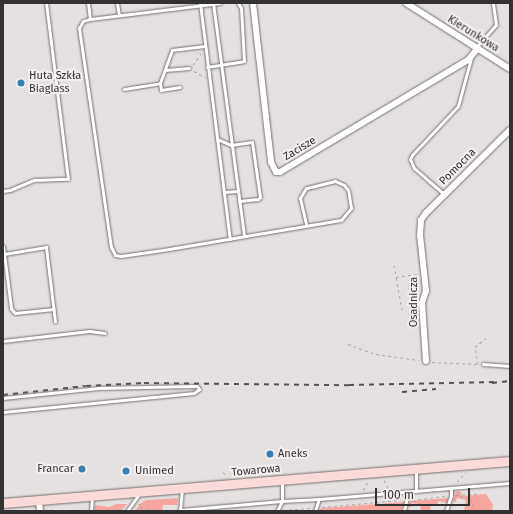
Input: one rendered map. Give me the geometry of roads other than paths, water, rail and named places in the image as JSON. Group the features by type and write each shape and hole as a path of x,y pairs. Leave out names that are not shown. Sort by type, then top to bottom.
{"main road":[{"name":"Towarowa","path":"3,503 92,497 139,498 182,490 510,461"}],"street":[{"name":"Zacisze","path":"253,3 271,162 276,172 280,172 471,57 477,48"},
{"name":"Kierunkowa","path":"406,3 510,69"},
{"name":"Pomocna","path":"421,220 444,195 510,130"},
{"name":"Osadnicza","path":"421,220 420,235 426,291 422,307 426,361"},
{"path":"39,501 40,511"}],"lane":[{"path":"3,191 10,190 34,180 68,179 46,3"},
{"path":"88,3 90,19"},
{"path":"117,3 119,15"},
{"path":"213,3 244,236"},
{"path":"220,3 200,4 90,19 83,22 79,28 112,252 115,255 121,256 230,239 244,236 306,226 341,220 351,208 348,190 344,185 335,181 309,186 306,188 300,198 306,226"},
{"path":"207,67 244,61 240,8 238,3"},
{"path":"477,48 496,25 493,3"},
{"path":"200,4 230,239"},
{"path":"180,87 161,90 160,83 172,50 205,47"},
{"path":"444,195 414,168 410,159 412,155 458,106 471,57"},
{"path":"165,70 188,68"},
{"path":"124,89 160,83"},
{"path":"217,139 231,144 252,142 260,197 258,199 239,202"},
{"path":"224,192 238,191"},
{"path":"3,246 11,308 13,311 54,309"},
{"path":"4,254 46,247 55,321"},
{"path":"3,341 89,331 105,332"},
{"path":"483,364 510,366"},
{"path":"3,398 98,388 197,386 199,389 194,393 3,412"},
{"path":"416,470 416,491"},
{"path":"277,511 282,500 282,481"},
{"path":"182,490 180,511 282,500 318,499 510,484"},
{"path":"446,511 451,496 451,488"},
{"path":"404,511 408,492"},
{"path":"91,511 92,497"},
{"path":"127,511 139,498"},
{"path":"316,509 318,499"}],"railway":[{"path":"492,383 510,381"},
{"path":"3,395 86,386 144,383 349,385 497,382"},
{"path":"402,392 436,389"}],"place":[{"name":"Huta Szkła Biaglass","path":"21,83"},
{"name":"Aneks","path":"270,454"},
{"name":"Francar","path":"82,469"},
{"name":"Unimed","path":"126,471"}]}
